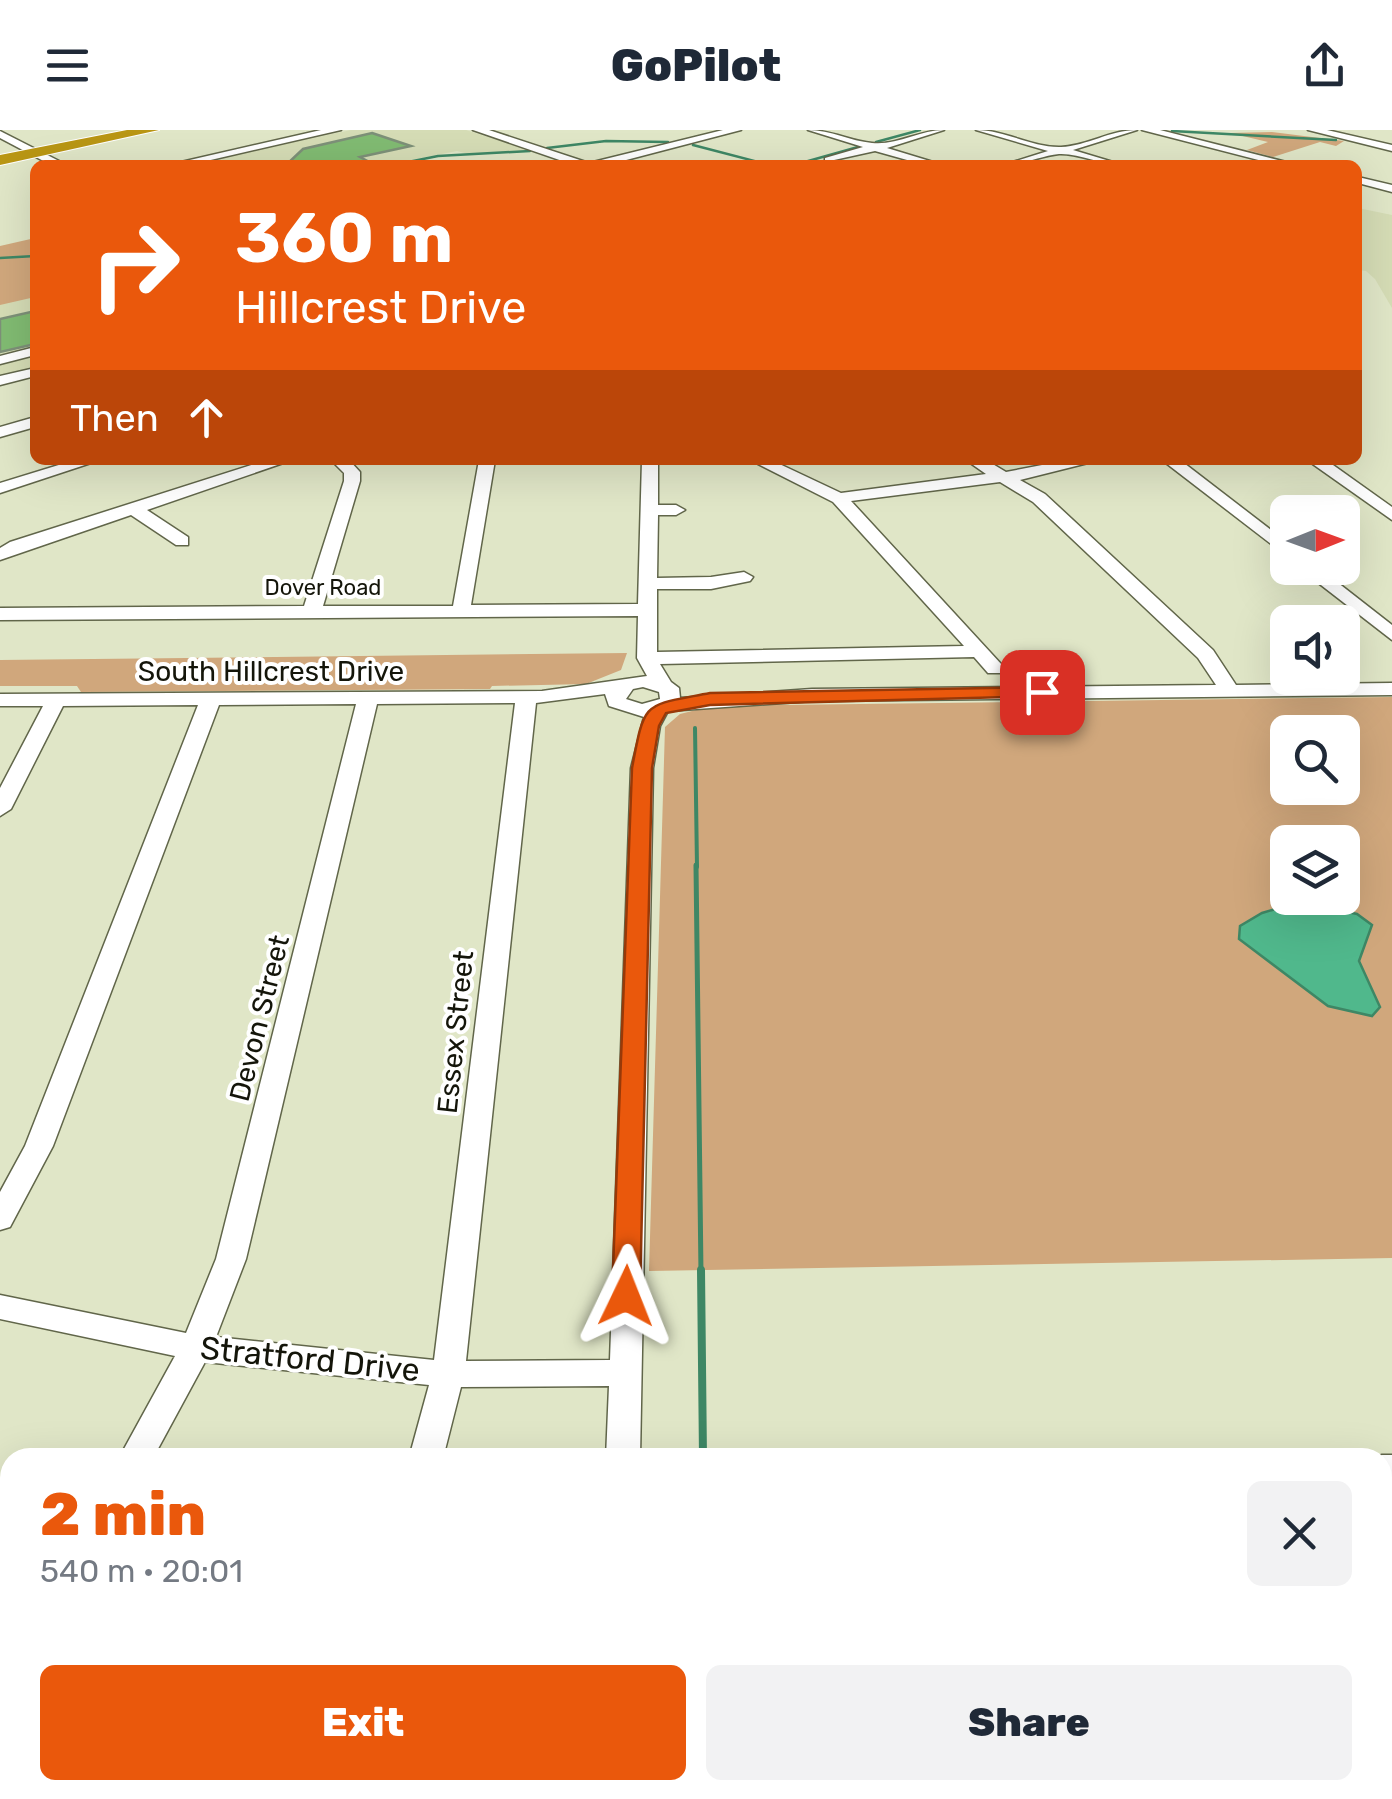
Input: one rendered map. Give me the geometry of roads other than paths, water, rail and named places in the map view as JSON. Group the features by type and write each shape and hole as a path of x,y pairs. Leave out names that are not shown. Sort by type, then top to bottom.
{"highway":[{"path":"34,152 134,130"},
{"path":"0,158 151,130"}],"street":[{"path":"196,160 336,130"},
{"path":"478,130 570,160"},
{"path":"613,160 736,130"},
{"path":"812,130 919,160"},
{"path":"830,160 939,130"},
{"path":"981,130 1098,160"},
{"path":"1026,160 1132,130"},
{"path":"1147,130 1272,160"},
{"path":"1314,130 1392,148"},
{"path":"502,138 526,132"},
{"path":"664,134 690,141"},
{"path":"1,135 49,160"},
{"path":"637,154 658,160"},
{"path":"1236,160 1251,155"},
{"path":"1362,180 1378,174"},
{"path":"1362,182 1392,189"},
{"path":"0,360 30,352"},
{"path":"0,370 30,362"},
{"path":"0,381 30,373"},
{"path":"0,432 30,423"},
{"path":"0,488 76,465"},
{"path":"0,555 268,465"},
{"path":"312,612 352,481 352,472 344,465"},
{"path":"462,612 486,465"},
{"path":"623,1448 642,768 650,726 664,696 647,658 650,465"},
{"path":"769,465 839,498 994,668"},
{"path":"984,465 1007,476 1050,508 1206,654 1229,690"},
{"path":"839,498 1065,465"},
{"path":"1176,465 1270,538"},
{"path":"1322,465 1392,514"},
{"path":"133,508 182,541"},
{"path":"649,510 676,510"},
{"path":"648,584 711,584 744,577"},
{"path":"1330,585 1392,634"},
{"name":"Dover Road","path":"0,614 647,610"},
{"path":"647,658 935,655 979,651"},
{"path":"622,695 647,658"},
{"path":"622,695 644,681 664,696"},
{"path":"622,695 640,711 664,696 1392,688"},
{"path":"622,695 635,726 642,768"},
{"name":"South Hillcrest Drive","path":"0,700 622,695"},
{"name":"Devon Street","path":"141,1448 196,1348 231,1259 368,697"},
{"name":"Essex Street","path":"429,1448 448,1374 534,697"},
{"path":"0,1219 39,1146 211,698"},
{"path":"0,809 56,700"},
{"name":"Stratford Drive","path":"0,1307 196,1348 448,1374 585,1376 623,1372"}],"waterway":[{"path":"876,142 920,130"},
{"path":"1172,131 1336,140"},
{"path":"547,148 606,141 668,142"},
{"path":"693,145 751,160"},
{"path":"812,160 858,147"},
{"path":"418,160 530,151"},
{"path":"0,258 30,256"},
{"path":"695,728 697,867"},
{"path":"696,865 701,1273"},
{"path":"701,1270 703,1448"}]}
